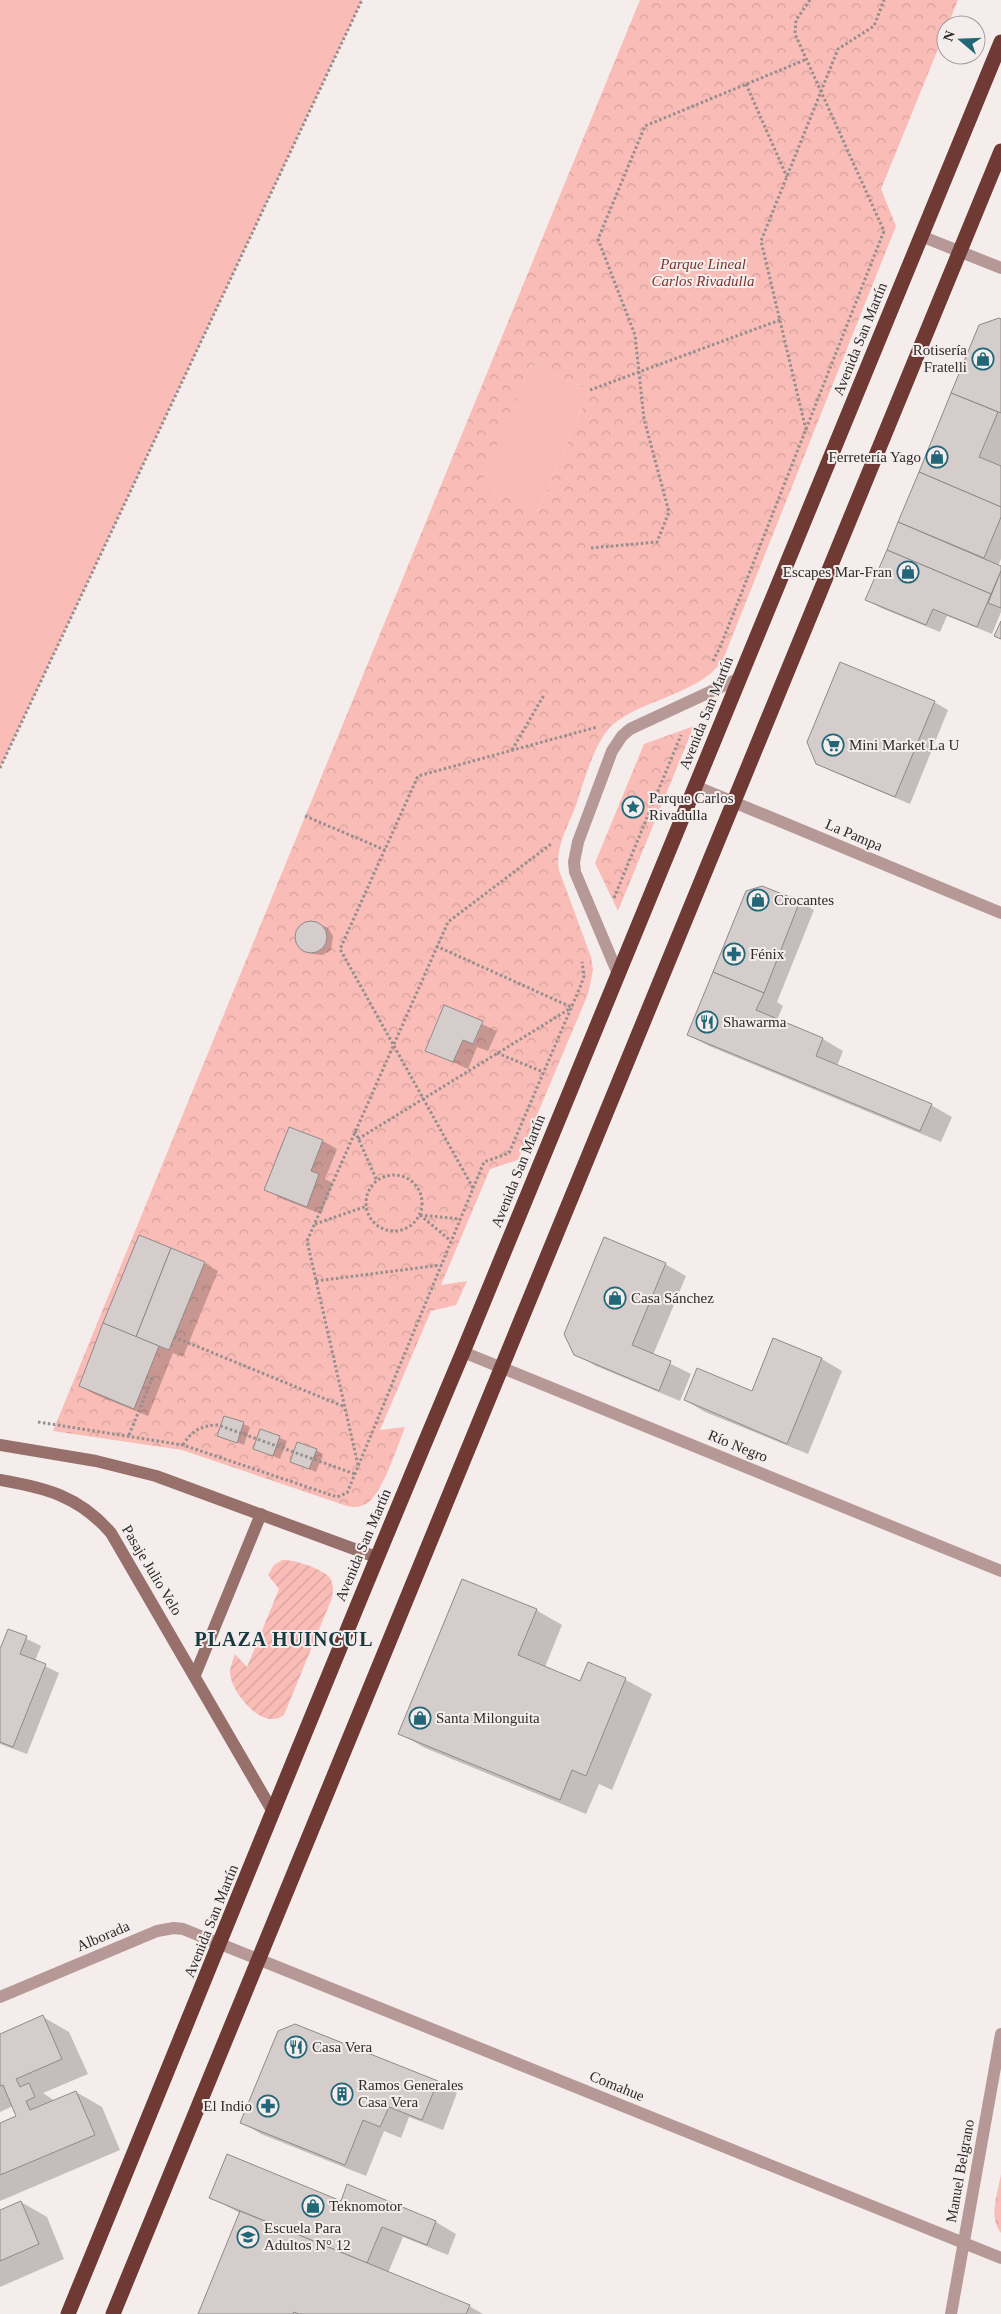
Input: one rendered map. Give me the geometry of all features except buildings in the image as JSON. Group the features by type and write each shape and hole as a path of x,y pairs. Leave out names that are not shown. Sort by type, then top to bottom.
{"highway":[{"name":"Avenida San Martín","path":"68,2314 221,1944 376,1558 463,1352 1001,42"},
{"path":"113,2314 1001,151"}],"main road":[{"path":"0,1445 96,1461 188,1486 376,1558"},
{"name":"Pasaje Julio Velo","path":"0,1480 59,1494 88,1509 100,1520 120,1546 273,1812"},
{"path":"195,1675 261,1514"}],"street":[{"path":"921,236 1001,268"},
{"path":"618,974 576,872 574,862 578,842 612,751 622,736 630,729 740,678"},
{"name":"La Pampa","path":"695,786 1001,913"},
{"name":"Río Negro","path":"463,1352 1001,1571"},
{"name":"Alborada","path":"0,1997 157,1931 174,1928 221,1944"},
{"name":"Comahue","path":"221,1944 1001,2258"},
{"name":"Manuel Belgrano","path":"951,2314 1001,2034"}],"path":[{"path":"0,768 362,0"},
{"path":"806,431 761,241 838,49 874,26 884,0"},
{"path":"591,548 657,542 669,512 644,419 635,334 598,239 645,126 807,59"},
{"path":"746,84 787,177"},
{"path":"590,390 780,320"},
{"path":"512,750 544,695"},
{"path":"474,1188 340,949 418,776 602,725"},
{"path":"613,901 683,730"},
{"path":"305,816 385,850"},
{"path":"358,1466 307,1241 448,922 553,842"},
{"path":"358,1139 571,1007 436,946"},
{"path":"497,1053 543,1072"},
{"path":"355,1131 377,1181"},
{"path":"392,1175 408,1179 419,1191 422,1198 420,1215 408,1228 390,1231 374,1223 366,1206 371,1188 377,1181 392,1175"},
{"path":"315,1224 366,1206"},
{"path":"420,1215 460,1219"},
{"path":"420,1215 452,1241"},
{"path":"316,1280 441,1265"},
{"path":"174,1337 345,1406"},
{"path":"129,1435 152,1380 146,1377"},
{"path":"183,1445 196,1430 206,1426 218,1425 355,1474"}],"green space":[{"path":"0,0 362,0 0,768"},
{"name":"Parque Lineal Carlos Rivadulla","path":"640,0 958,0 952,15 936,15 936,54 881,189 896,226 724,657 714,670 701,681 633,711 619,720 607,731 592,758 575,808 562,838 558,862 559,870 591,957 593,970 588,994 518,1160 490,1169 441,1285 467,1281 456,1305 431,1311 380,1430 405,1427 380,1488 366,1504 350,1507 182,1450 53,1431","holes":["531,364 590,390 538,511 480,486","444,1005 483,1022 474,1044 463,1040 453,1062 425,1050","289,1127 323,1140 311,1171 319,1174 307,1207","139,1235 205,1262 169,1350 159,1346 134,1408 79,1386"]},
{"path":"531,364 590,390 538,511 479,487"},
{"path":"694,726 618,911 595,863 644,744"},
{"path":"282,1560 300,1563 322,1571 330,1578 333,1593 284,1715 276,1719 258,1714 242,1699 232,1681 230,1671 235,1654 247,1667 279,1589 268,1575 274,1565"},
{"path":"1001,2174 1001,2233 997,2226 994,2212"}],"place":[{"name":"Rotisería Fratelli","path":"983,359"},
{"name":"Ferretería Yago","path":"937,457"},
{"name":"Escapes Mar-Fran","path":"908,572"},
{"name":"Mini Market La U","path":"833,745"},
{"name":"Parque Carlos Rivadulla","path":"633,807"},
{"name":"Crocantes","path":"758,900"},
{"name":"Fénix","path":"734,954"},
{"name":"Shawarma","path":"707,1022"},
{"name":"Casa Sánchez","path":"615,1298"},
{"name":"Santa Milonguita","path":"420,1718"},
{"name":"Casa Vera","path":"296,2047"},
{"name":"Ramos Generales Casa Vera","path":"342,2094"},
{"name":"El Indio","path":"268,2106"},
{"name":"Teknomotor","path":"313,2206"},
{"name":"Escuela Para Adultos N° 12","path":"248,2237"}],"district":[{"name":"PLAZA HUINCUL","path":"284,1639"}]}
